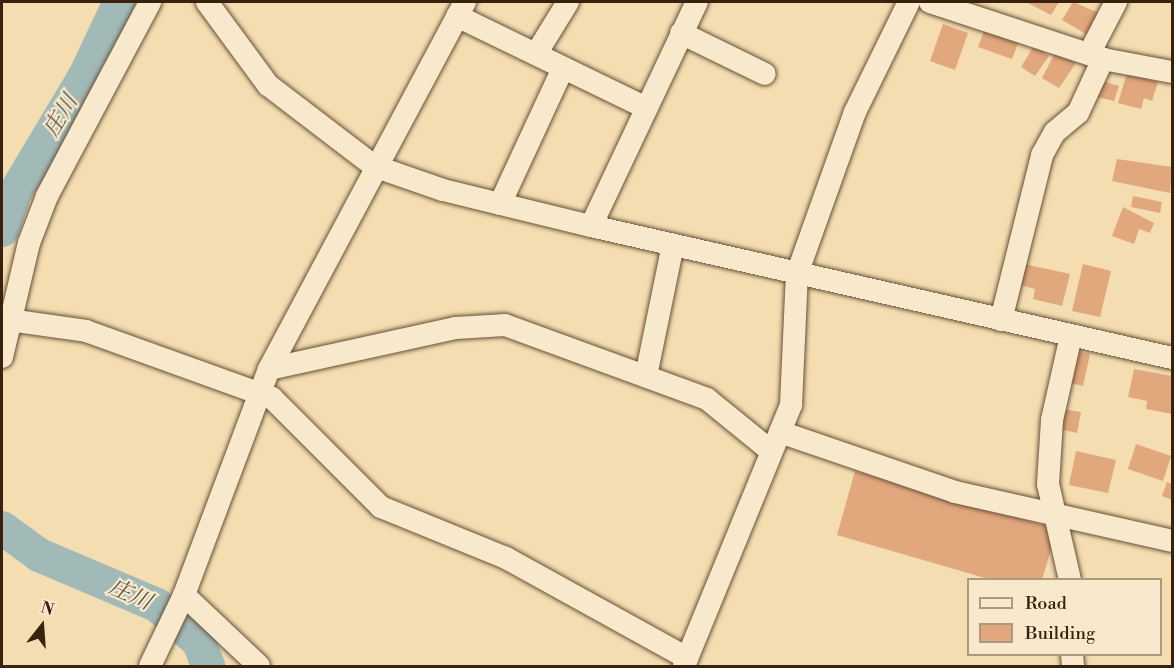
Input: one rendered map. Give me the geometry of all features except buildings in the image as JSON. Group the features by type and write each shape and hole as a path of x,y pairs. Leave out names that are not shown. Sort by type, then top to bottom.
{"street":[{"path":"2,357 5,319 47,196 150,2"},
{"path":"207,2 268,85 374,166 500,204 591,226 1173,358"},
{"path":"536,54 568,2"},
{"path":"591,226 644,107 697,2"},
{"path":"5,319 86,331 258,392 287,409 381,507 506,558 686,662 776,441 794,386 797,274 855,112 909,2"},
{"path":"930,2 1096,56 1173,72"},
{"path":"1001,320 1042,155 1055,132 1078,113 1116,2"},
{"path":"150,666 184,595 268,369 374,166 461,9 536,54 644,107"},
{"path":"681,33 765,74"},
{"path":"500,204 563,68"},
{"path":"646,376 673,245"},
{"path":"268,369 490,324 543,337 717,405 776,441 888,474 1173,541"},
{"path":"1070,578 1048,484 1049,448 1071,336"},
{"path":"184,595 259,666"}],"waterway":[{"name":"庄川","path":"2,230 15,193 85,76 120,2"},
{"name":"庄川","path":"2,528 39,555 157,605 199,642 208,666"}]}
